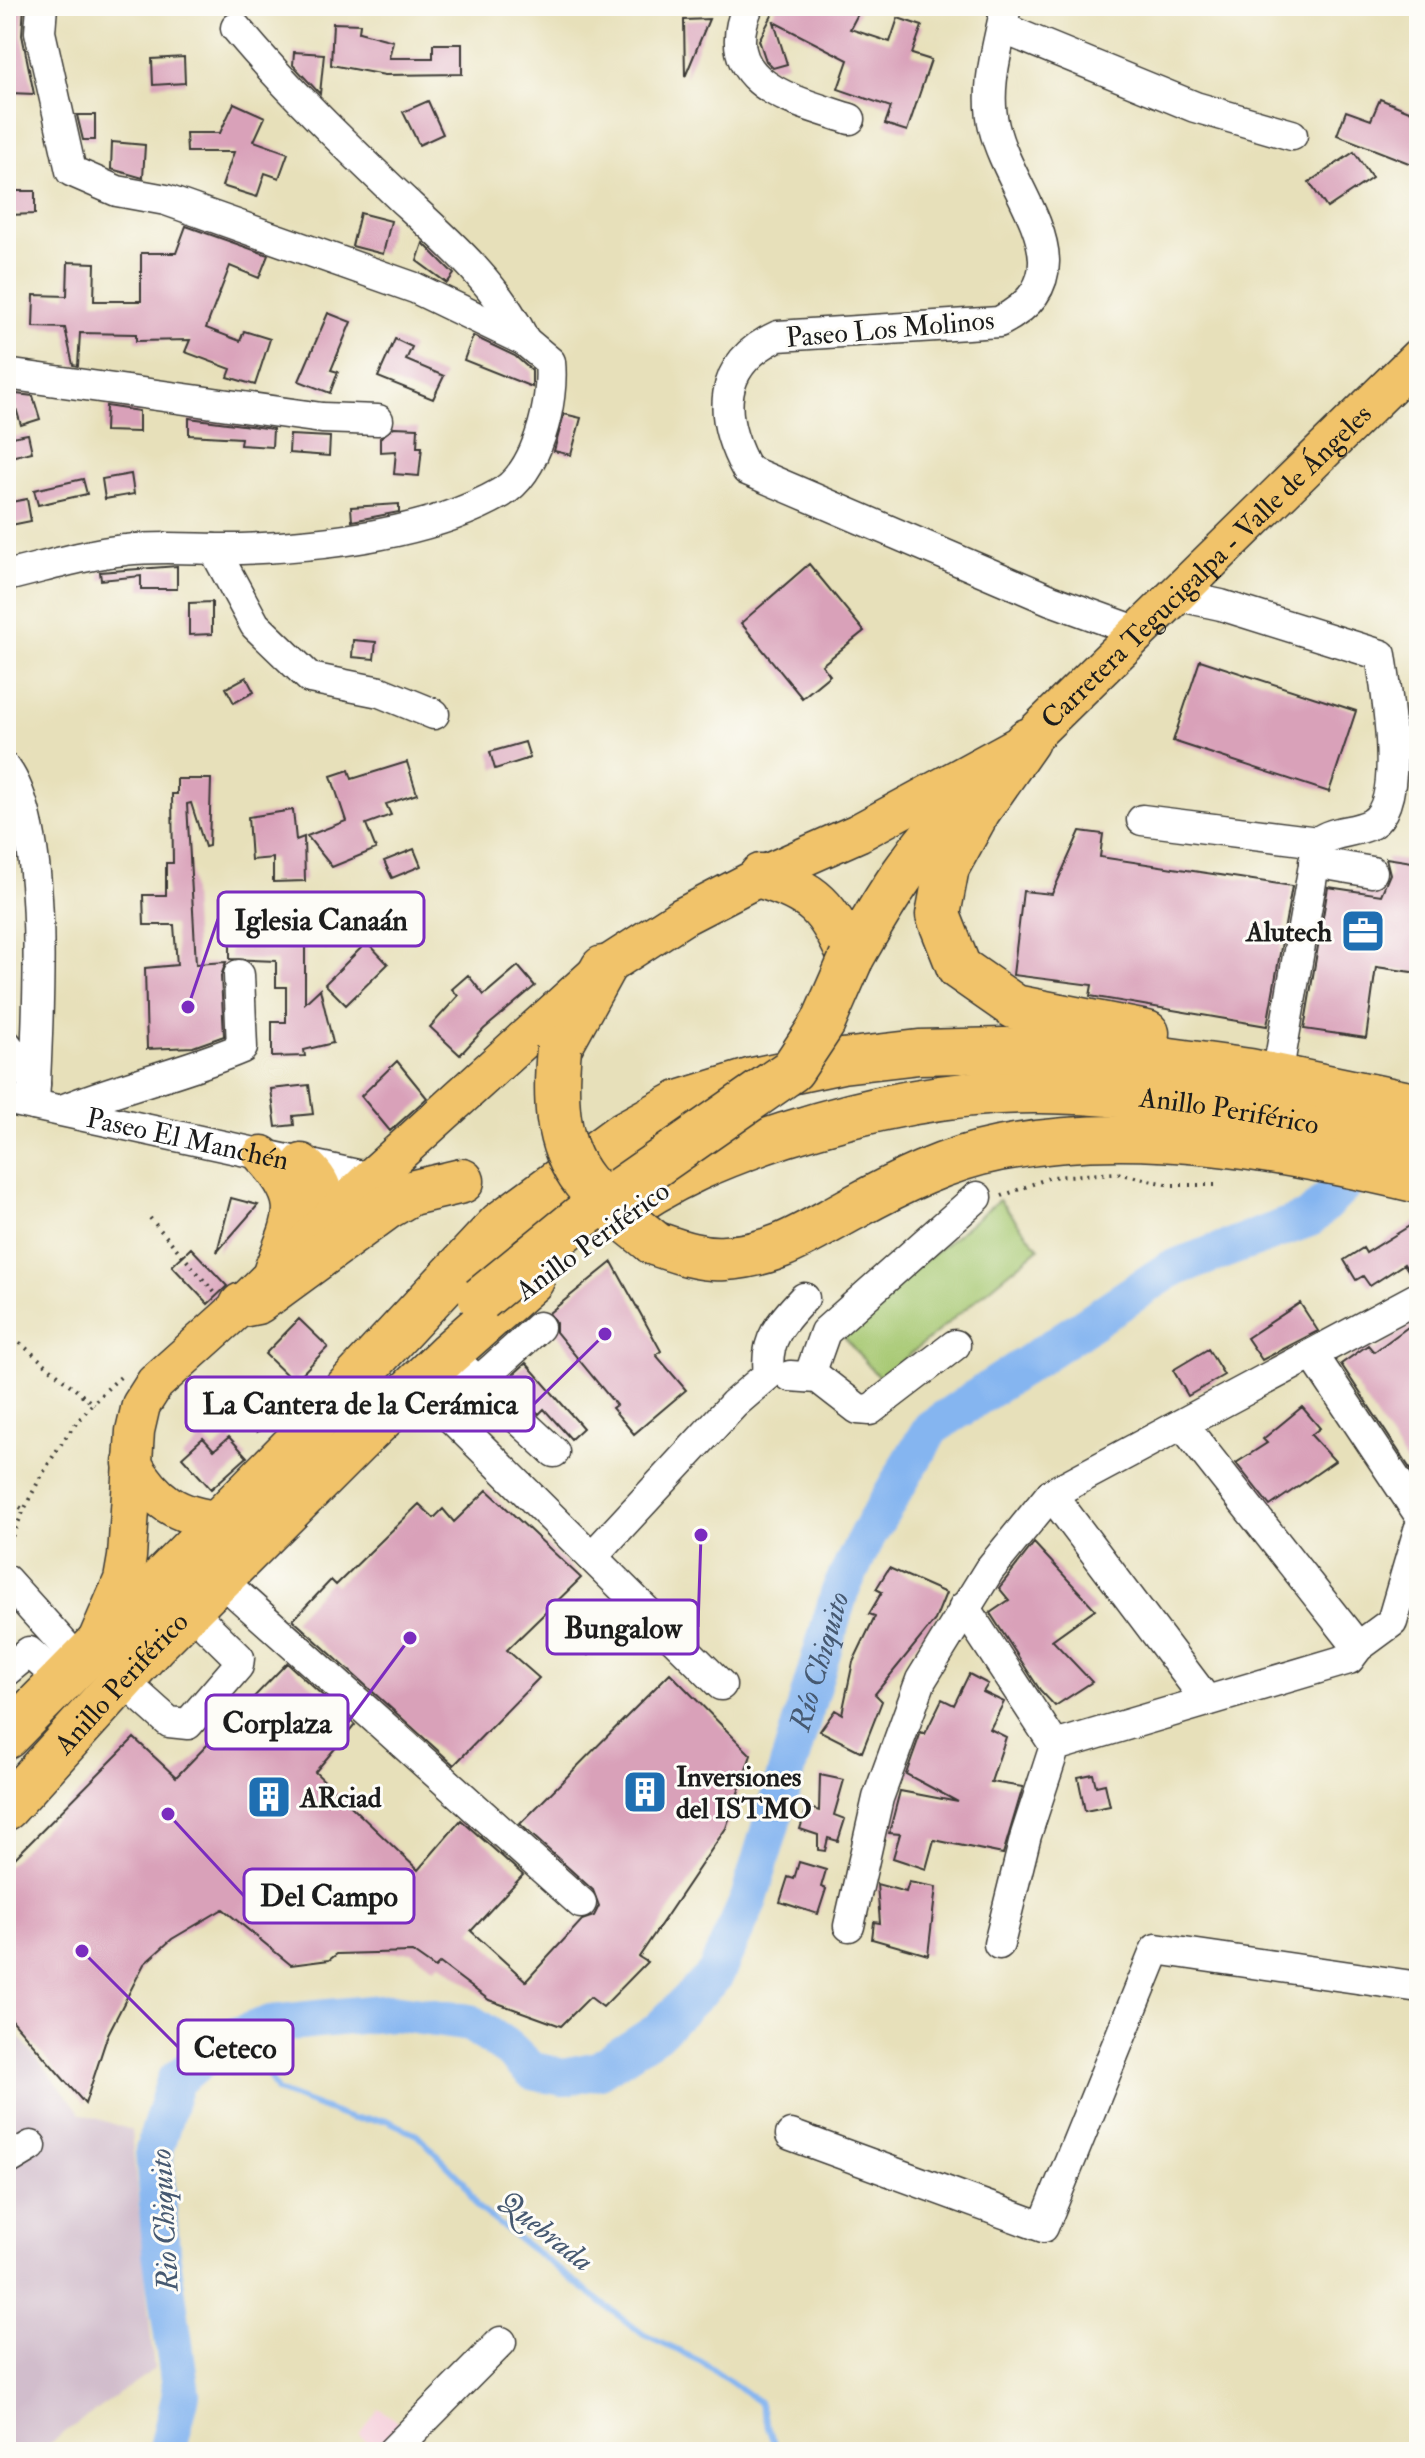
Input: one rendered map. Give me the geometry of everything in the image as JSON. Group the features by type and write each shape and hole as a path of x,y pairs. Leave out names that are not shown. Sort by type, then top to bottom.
{"highway":[{"path":"357,1442 405,1379 481,1299 590,1210 792,1070 823,1023 851,959 886,896 937,827 1027,741"},
{"path":"1027,741 978,811 947,867 938,915 959,968 1015,1007 1196,1043 1264,1074"},
{"path":"761,876 799,888 823,908 851,959"},
{"path":"603,968 559,1048 555,1095 562,1137 583,1180 654,1243 691,1255 722,1259 763,1253 809,1236 850,1209 918,1174 994,1150 1046,1140 1324,1142 1419,1181"},
{"name":"Anillo Periférico","path":"12,1718 78,1662 220,1520 500,1224 621,1135 679,1103 767,1076 842,1061 919,1052 1119,1053 1264,1074 1419,1106"},
{"name":"Anillo Periférico","path":"6,1808 122,1680 417,1384 465,1374 524,1287 646,1196 714,1158 821,1123 938,1098 1038,1091 1118,1094 1324,1142 1419,1145"},
{"path":"243,1294 257,1302 387,1207 411,1193 480,1184 371,1178"}],"main road":[{"name":"Carretera Tegucigalpa - Valle de Ángeles","path":"78,1662 114,1605 127,1557 132,1463 141,1405 155,1383 243,1294 321,1229 371,1178 603,968 670,924 761,876 858,833 1027,741 1419,357"},
{"path":"243,1294 290,1227 293,1207 284,1179 262,1155"},
{"path":"302,1163 320,1178 325,1202 321,1229"},
{"path":"132,1463 152,1493 164,1504 193,1517 220,1520"}],"street":[{"path":"6,576 125,549 214,549 353,539 455,512 503,492 528,463 546,419 553,389 550,362 525,341 415,288 166,200 117,191 71,171 40,32 42,6"},
{"path":"748,6 743,17 741,50 750,72 770,92 850,119"},
{"path":"1004,17 1195,107 1292,135"},
{"name":"Paseo Los Molinos","path":"1004,17 990,86 993,125 1004,161 1038,225 1047,260 1038,288 1020,311 999,322 778,336 758,345 742,361 730,389 725,417 732,442 747,470 1051,600 1139,632"},
{"path":"236,28 279,80 458,248 510,310 525,341"},
{"path":"6,374 322,418 378,420"},
{"path":"214,549 255,625 310,678 380,692 434,714"},
{"path":"1175,595 1221,605 1381,655 1394,745 1387,798 1381,815 1370,825 1327,835 1316,852 1264,1074"},
{"path":"6,769 16,783 35,882 34,1100"},
{"path":"1142,820 1316,852 1372,872"},
{"path":"34,1100 120,1087 189,1070 242,1048 239,975"},
{"path":"6,1044 34,1100"},
{"name":"Paseo El Manchén","path":"34,1100 371,1178"},
{"path":"809,1377 825,1332 977,1197"},
{"path":"849,1926 878,1798 921,1680 964,1607 1051,1494 1419,1297"},
{"path":"769,1374 766,1357 772,1338 779,1324 804,1298"},
{"path":"539,1327 465,1374 554,1452"},
{"path":"592,1557 734,1404 769,1374 818,1378 858,1409 870,1410 955,1345"},
{"path":"1313,1355 1419,1514"},
{"path":"417,1384 721,1685"},
{"path":"1183,1425 1358,1647"},
{"path":"1051,1494 1207,1701"},
{"path":"1055,1746 1349,1659 1358,1647 1392,1622 1419,1530"},
{"path":"6,1580 78,1662"},
{"path":"122,1680 169,1722 188,1724 238,1666 239,1658 206,1595"},
{"path":"206,1595 581,1903"},
{"path":"964,1607 1055,1746"},
{"path":"6,1671 29,1652 78,1662"},
{"path":"999,1944 1026,1835 1055,1746"},
{"path":"791,2135 1043,2227 1156,1949 1419,1987"},
{"path":"392,2452 501,2342"}],"path":[{"path":"977,1197 1019,1193 1051,1177 1117,1173 1171,1185 1218,1185"},
{"path":"150,1218 243,1294"},
{"path":"20,1343 94,1405"},
{"path":"6,1499 23,1509"}],"shaded area":[{"path":"6,2020 81,2113 131,2130 154,2369 37,2452 6,2452"},
{"path":"379,2408 403,2425 378,2452 360,2435"}],"green space":[{"path":"999,1200 1039,1248 880,1379 839,1331"}],"building":[{"path":"12,6 24,6 22,35 34,94 10,93"},
{"path":"777,6 848,6 859,12 850,29 890,42 898,18 922,26 912,54 931,60 907,131 885,124 891,107 838,89 848,60 774,22 787,64 773,68 766,61 759,40"},
{"path":"709,19 685,77 684,20"},
{"path":"333,23 360,24 359,32 393,41 389,58 433,58 433,44 462,44 462,74 385,75 331,65"},
{"path":"294,52 324,54 320,94 293,65"},
{"path":"184,57 185,83 153,85 152,59"},
{"path":"1380,99 1419,115 1419,167 1337,135 1346,111 1371,120"},
{"path":"428,101 443,134 419,145 403,112"},
{"path":"234,103 265,117 254,141 288,153 279,178 265,173 257,197 222,186 234,152 187,152 186,133 220,133"},
{"path":"77,115 95,115 95,140 83,140"},
{"path":"112,142 145,145 143,178 111,169"},
{"path":"1354,152 1372,178 1327,208 1309,182"},
{"path":"8,191 35,191 35,214 8,215"},
{"path":"360,213 391,221 383,254 352,246"},
{"path":"186,226 268,255 259,278 230,266 206,328 240,341 244,331 270,339 255,385 228,377 231,369 185,352 190,340 136,341 136,334 80,333 78,366 73,365 65,328 33,327 34,295 67,296 68,262 95,263 94,301 141,301 141,253 176,253"},
{"path":"423,243 454,274 447,283 417,261"},
{"path":"328,313 351,322 331,370 338,372 330,393 299,381"},
{"path":"473,336 515,356 532,371 532,387 464,360"},
{"path":"395,339 412,347 406,360 444,376 433,399 378,377"},
{"path":"12,395 33,396 40,419 21,425"},
{"path":"106,406 139,411 139,432 105,431"},
{"path":"564,414 581,418 571,455 554,451"},
{"path":"189,418 273,429 272,447 240,445 241,438 189,435"},
{"path":"394,427 418,428 417,447 422,447 419,476 394,474 396,451 380,452 380,438"},
{"path":"28,434 32,452 6,458 6,438"},
{"path":"290,435 330,437 329,456 289,453"},
{"path":"131,474 134,494 105,499 102,479"},
{"path":"83,479 87,494 38,505 34,490"},
{"path":"27,499 31,521 6,526 6,503"},
{"path":"399,504 399,512 352,521 351,507"},
{"path":"809,564 864,631 822,665 830,675 802,698 741,623"},
{"path":"177,566 177,589 141,589 141,576 101,580 100,572"},
{"path":"212,602 212,634 189,635 189,603"},
{"path":"353,640 376,642 374,659 352,657"},
{"path":"1200,660 1356,711 1329,792 1173,741"},
{"path":"246,677 254,692 234,703 226,688"},
{"path":"525,742 530,758 495,769 490,752"},
{"path":"407,762 417,794 386,804 391,815 366,824 376,849 332,867 307,836 346,821 331,776 349,770 352,779"},
{"path":"177,779 211,779 209,846 205,847 191,803 187,804 196,964 226,962 221,976 224,1036 193,1047 147,1049 145,968 177,965 174,925 144,925 143,895 166,895 166,863 173,863 172,794 177,794"},
{"path":"293,810 296,840 304,837 305,881 273,882 273,858 251,860 248,817"},
{"path":"1080,831 1103,834 1100,857 1292,886 1267,1026 1090,996 1092,985 1013,975 1023,891 1052,894"},
{"path":"414,849 421,866 392,878 384,861"},
{"name":"Alutech","path":"1386,858 1419,863 1419,973 1376,967 1366,1038 1304,1029 1328,887 1381,895 1390,874"},
{"path":"255,898 262,921 314,922 317,912 333,915 325,946 305,941 305,1003 320,989 333,1043 304,1050 305,1056 272,1057 272,1022 286,1022 286,987 276,987 276,961 230,959 230,926 224,908"},
{"path":"367,942 388,964 346,1005 325,984"},
{"path":"518,966 535,986 484,1029 460,1055 430,1027 458,996 452,989 468,975 484,995"},
{"path":"397,1061 427,1098 390,1131 361,1096"},
{"path":"309,1085 313,1114 293,1116 294,1125 276,1127 271,1089"},
{"path":"231,1198 258,1205 217,1252"},
{"path":"1419,1220 1419,1279 1414,1280 1404,1264 1370,1286 1363,1276 1356,1280 1344,1260 1363,1248 1366,1253"},
{"path":"191,1248 227,1286 208,1304 172,1266"},
{"path":"612,1262 661,1351 656,1355 686,1390 634,1434 612,1408 616,1405 556,1332 556,1323 549,1313"},
{"path":"1300,1303 1318,1331 1262,1360 1247,1338"},
{"path":"299,1319 328,1347 294,1382 265,1354"},
{"path":"1419,1319 1419,1463 1411,1470 1341,1364 1368,1345 1374,1352"},
{"path":"1208,1349 1224,1375 1188,1396 1173,1370"},
{"path":"526,1363 583,1428 571,1439 544,1409 539,1414 505,1382"},
{"path":"252,1383 279,1413 257,1432 230,1402"},
{"path":"1302,1407 1320,1428 1311,1435 1335,1461 1270,1506 1236,1463 1267,1443 1263,1439"},
{"path":"229,1437 247,1457 211,1489 182,1457 203,1438 214,1450"},
{"path":"487,1490 581,1578 507,1650 539,1678 454,1765 293,1620 331,1580 336,1585 419,1504 434,1518 443,1509 454,1522"},
{"path":"1034,1543 1095,1609 1052,1640 1092,1682 1055,1706 1040,1690 990,1613 1009,1600 999,1588"},
{"path":"889,1568 946,1593 935,1620 875,1694 882,1701 862,1752 820,1731 835,1710 842,1714 853,1662 875,1616 869,1614 882,1592 876,1589"},
{"path":"611,1602 627,1617 588,1655 573,1640"},
{"path":"287,1663 355,1725 315,1772 418,1870 461,1820 523,1875 471,1931 526,1981 582,1920 594,1916 599,1906 593,1890 520,1824 670,1673 751,1755 726,1828 639,1957 647,1962 603,2007 590,1997 561,2026 489,2000 440,1963 435,1968 412,1952 337,1954 329,1960 291,1965 223,1909 172,1939 144,1964 108,2034 85,2104 6,2013 6,1867 134,1738 176,1777"},
{"path":"969,1674 988,1684 983,1692 1004,1702 990,1729 1006,1737 991,1782 1023,1787 1003,1854 934,1840 926,1869 893,1858 900,1834 889,1833 900,1791 958,1802 906,1774 921,1732 925,1734 942,1699 954,1705"},
{"path":"1093,1774 1096,1786 1105,1784 1110,1806 1085,1811 1078,1777"},
{"path":"820,1775 844,1780 834,1815 845,1819 838,1841 828,1838 825,1851 818,1850 818,1835 800,1829 807,1807 819,1811"},
{"path":"799,1862 826,1870 821,1887 826,1889 818,1914 780,1902 788,1877 794,1879"},
{"path":"909,1882 936,1887 928,1955 872,1939 874,1922 880,1923 877,1884 906,1892"}],"waterway":[{"name":"Río Chiquito","path":"167,2452 181,2394 161,2252 154,2150 175,2081 224,2040 271,2024 318,2019 392,2012 470,2023 509,2049 532,2071 564,2077 599,2070 656,2033 715,1975 749,1899 840,1591 867,1536 931,1428 1169,1270 1310,1218 1377,1152"},
{"name":"Quebrada","path":"252,2033 261,2061 277,2091 352,2119 386,2120 417,2134 464,2182 477,2207 644,2335 704,2363 759,2402 777,2452"}],"place":[{"name":"Alutech","path":"1363,931"},
{"name":"Iglesia Canaán","path":"188,1007"},
{"name":"La Cantera de la Cerámica","path":"605,1334"},
{"name":"Bungalow","path":"701,1535"},
{"name":"Corplaza","path":"410,1638"},
{"name":"Inversiones del ISTMO","path":"645,1792"},
{"name":"ARciad","path":"269,1797"},
{"name":"Del Campo","path":"168,1814"},
{"name":"Ceteco","path":"82,1951"}],"water label":[{"name":"Rio Chiquito","path":"164,2220"}]}
